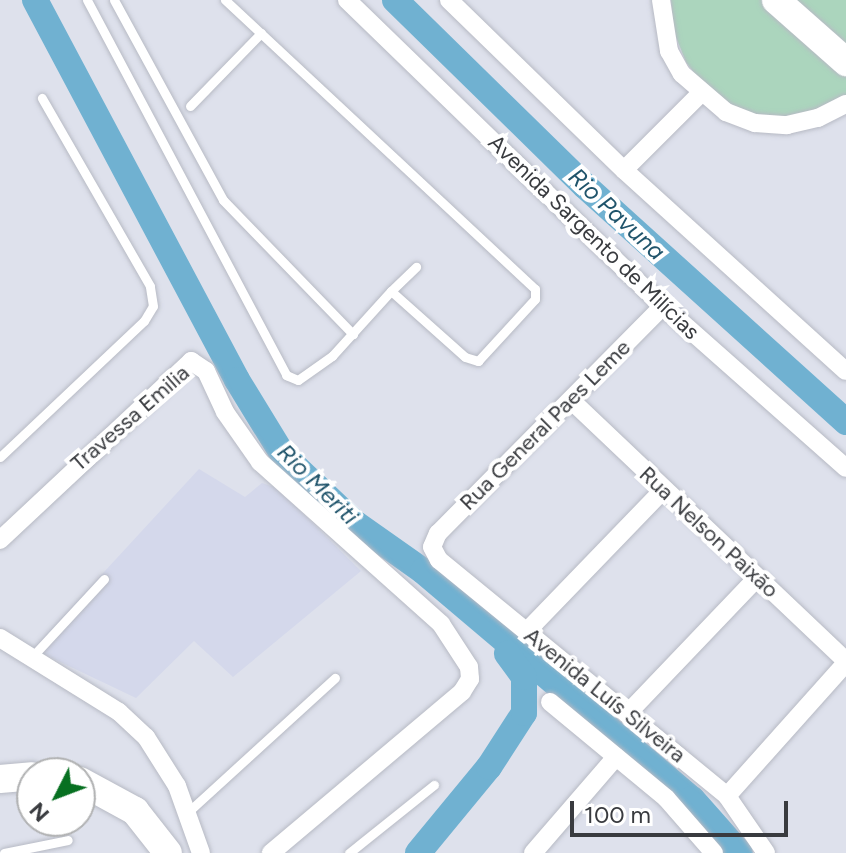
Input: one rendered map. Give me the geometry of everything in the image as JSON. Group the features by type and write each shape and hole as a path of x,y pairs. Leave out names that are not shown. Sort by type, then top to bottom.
{"main road":[{"path":"776,0 846,62"},
{"path":"96,790 135,811 168,853"}],"street":[{"name":"Avenida Sargento de Milícias","path":"347,0 663,306 846,468"},
{"path":"449,0 624,170 846,371"},
{"path":"661,0 669,51 700,94 726,112 755,123 787,125 818,118 846,104"},
{"path":"624,170 700,94"},
{"name":"Rua General Paes Leme","path":"432,547 438,533 573,402 663,306"},
{"name":"Travessa Emilia","path":"0,540 185,364 200,363 225,412 260,462 423,604 461,650 470,679 437,714 271,853"},
{"name":"Rua Nelson Paixão","path":"573,402 846,662"},
{"path":"527,631 663,490"},
{"name":"Avenida Luís Silveira","path":"432,547 439,560 727,796 766,853"},
{"path":"627,714 757,578"},
{"path":"0,638 119,712 146,737 188,812 201,853"},
{"path":"727,796 846,662"},
{"name":"Avenida Luís Silveira","path":"550,702 666,798 714,853"},
{"path":"533,853 616,757"}],"lane":[{"path":"87,0 286,375 298,380 353,334 416,267"},
{"path":"114,0 223,200 353,334"},
{"path":"225,0 530,283 536,295 475,362 391,291"},
{"path":"190,106 261,33"},
{"path":"0,457 144,321 153,306 150,286 42,98"},
{"path":"30,659 104,579"},
{"path":"188,812 335,678"},
{"path":"349,853 434,785"},
{"path":"4,853 68,840"}],"shaded area":[{"path":"199,469 245,497 262,483 277,488 361,571 233,677 194,641 136,698 33,649"}],"green space":[{"path":"671,0 846,0 846,97 797,118 763,118 732,106 706,88 686,62 674,32"}],"waterway":[{"name":"Rio Meriti","path":"35,0 237,380 283,455 355,523 423,571 692,799 740,853"},
{"name":"Rio Pavuna","path":"395,0 585,186 846,422"},
{"path":"418,853 489,767 524,713 524,677 507,654"}]}
